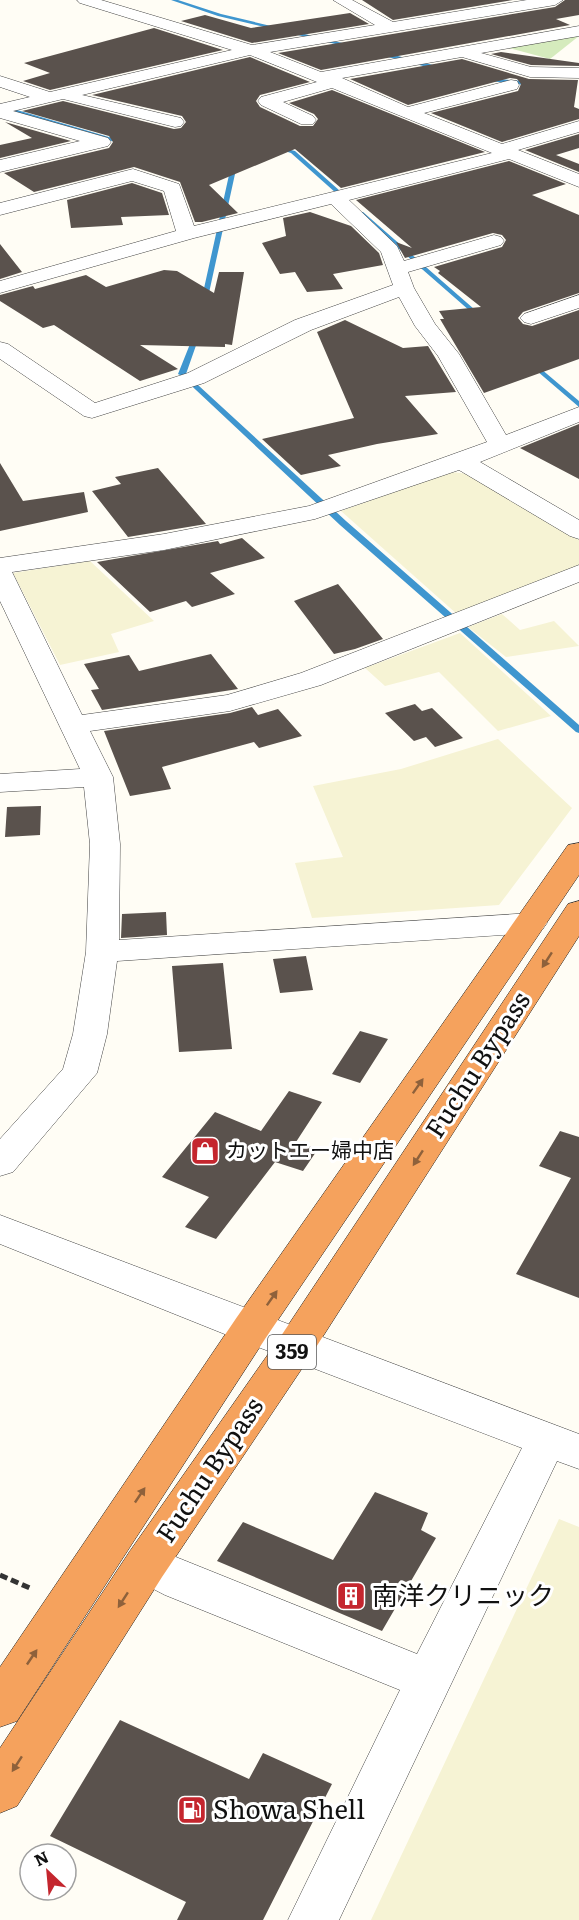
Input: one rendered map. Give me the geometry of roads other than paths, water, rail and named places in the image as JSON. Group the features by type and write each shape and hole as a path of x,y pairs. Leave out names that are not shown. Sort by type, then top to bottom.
{"highway":[{"name":"Fuchu Bypass","path":"0,1706 251,1328 579,852"},
{"name":"Fuchu Bypass","path":"0,1790 146,1564 297,1344 578,915"}],"street":[{"path":"85,0 251,50 329,79 579,181"},
{"path":"0,111 251,50 555,0"},
{"path":"347,1 390,27"},
{"path":"307,120 267,101 329,79 458,52 579,31"},
{"path":"458,52 530,72 579,73"},
{"path":"0,81 56,97 175,122"},
{"path":"408,112 511,85"},
{"path":"0,111 102,142 0,166"},
{"path":"0,287 187,234 336,198 505,152 579,126"},
{"path":"0,209 133,175 172,188 187,234"},
{"path":"336,198 390,250 400,279 426,326 448,354 500,445"},
{"path":"0,349 92,411 196,378 400,279 494,241"},
{"path":"531,318 579,301"},
{"path":"0,566 143,546 315,512 461,461 579,414"},
{"path":"461,461 579,531"},
{"path":"73,725 230,703 311,679 579,573"},
{"path":"0,574 11,626 73,725 98,777 105,844 102,952 90,1034 79,1073 0,1163"},
{"path":"0,783 98,777"},
{"path":"102,952 531,923"},
{"path":"0,1229 251,1328 563,1445 428,1680 313,1920"},
{"path":"146,1564 181,1581 428,1680"}],"waterway":[{"path":"173,0 220,15 352,46"},
{"path":"382,54 439,68"},
{"path":"490,79 534,84"},
{"path":"0,107 124,143"},
{"path":"277,147 293,152 347,200"},
{"path":"204,302 232,174 220,171"},
{"path":"361,213 480,317"},
{"path":"197,334 182,374 343,523 579,730"},
{"path":"532,364 579,405"}],"place":[{"name":"カットエー婦中店","path":"205,1151"},
{"name":"南洋クリニック","path":"351,1596"},
{"name":"Showa Shell","path":"192,1810"}]}
